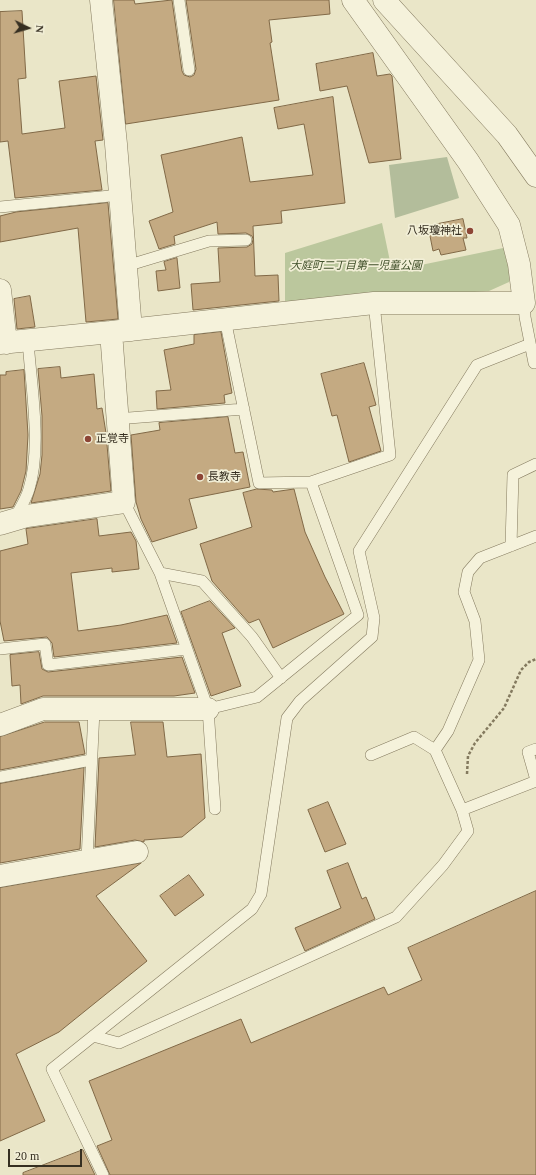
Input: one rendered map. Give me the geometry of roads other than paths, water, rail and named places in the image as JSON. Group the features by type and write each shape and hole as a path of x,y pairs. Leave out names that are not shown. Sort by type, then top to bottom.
{"street":[{"path":"7,522 27,516 124,502 116,418 126,266 101,0"},
{"path":"0,290 3,343 374,303 524,303 519,264 509,225 468,161 353,0"},
{"path":"384,0 507,135 536,176"},
{"path":"0,725 42,709 208,709"},
{"path":"0,876 137,852"}],"lane":[{"path":"179,0 189,70"},
{"path":"0,207 120,195"},
{"path":"126,266 209,241 246,240"},
{"path":"225,319 259,483 311,482 390,455 374,303"},
{"path":"524,303 534,363"},
{"path":"7,522 29,491 36,444 28,341"},
{"path":"103,1175 52,1069 252,909 261,894 287,718 300,701 372,637 374,618 359,551 477,365 530,344"},
{"path":"116,418 244,409"},
{"path":"510,546 513,475 536,464"},
{"path":"208,709 257,697 358,615 311,482"},
{"path":"124,502 160,574 208,709 215,810"},
{"path":"435,750 448,731 479,660 475,621 464,592 468,572 480,558 536,536"},
{"path":"160,574 202,580 252,637 281,678"},
{"path":"0,649 45,644 48,665 187,650"},
{"path":"87,860 94,710"},
{"path":"93,1036 119,1043 396,917 443,865 468,831 462,810 435,750 414,737 371,756"},
{"path":"462,810 536,780 528,752 536,749"},
{"path":"0,777 91,760"}],"place":[{"name":"八坂瓊神社","path":"470,231"},
{"name":"正覚寺","path":"88,439"},
{"name":"長教寺","path":"200,477"}],"park label":[{"name":"大庭町二丁目第一児童公園","path":"356,266"}]}
